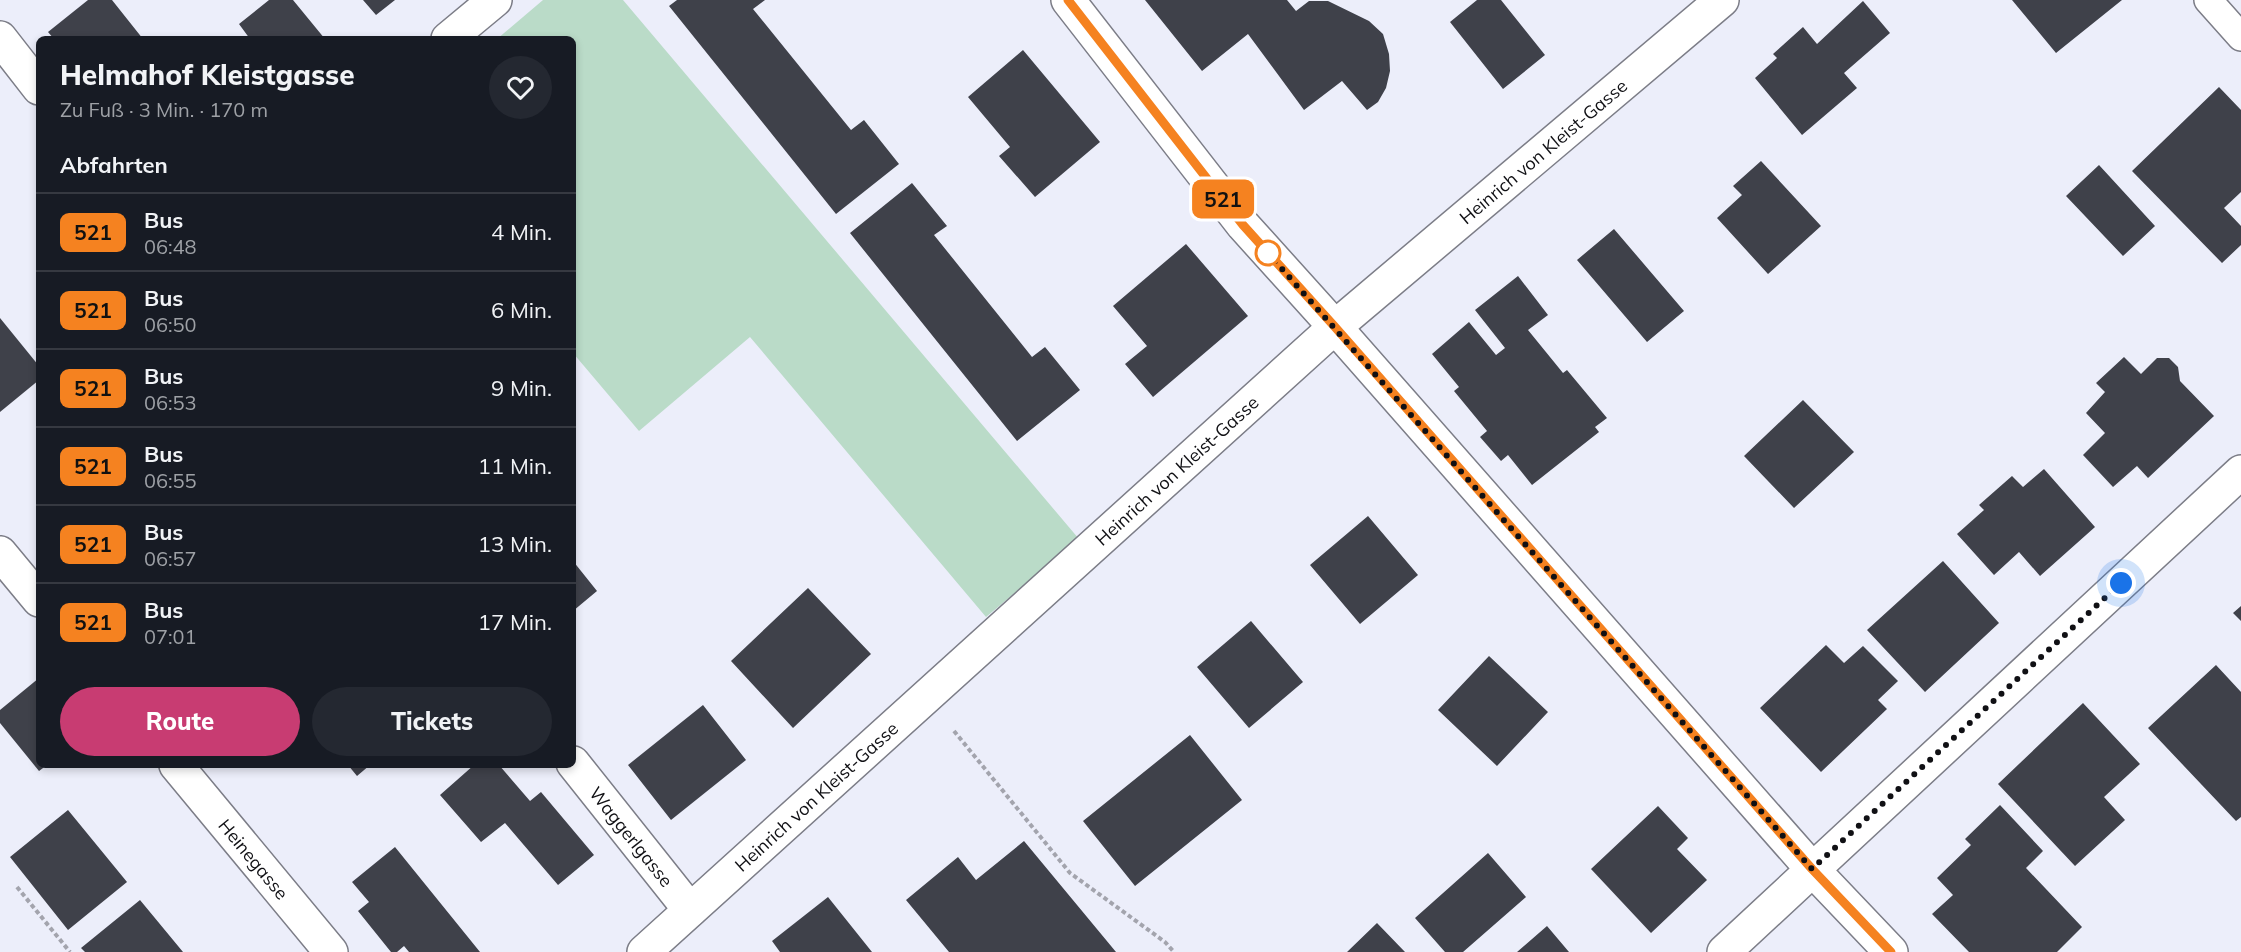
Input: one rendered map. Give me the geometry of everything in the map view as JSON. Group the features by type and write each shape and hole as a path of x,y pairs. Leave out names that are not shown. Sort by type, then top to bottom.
{"street":[{"path":"452,36 495,0"},
{"path":"1068,0 1243,225 1812,869 1891,952"},
{"name":"Heinrich von Kleist-Gasse","path":"644,952 1335,327 1722,0"},
{"path":"0,38 36,84"},
{"path":"1724,952 2241,472"},
{"path":"0,553 36,596"},
{"name":"Waggerlgasse","path":"576,767 690,910"},
{"name":"Heinegasse","path":"178,768 331,952"}],"lane":[{"path":"2208,0 2241,36"}],"path":[{"path":"926,697 1070,873 1165,942 1174,952"},
{"path":"17,887 70,952"}],"green space":[{"path":"543,0 623,0 1079,539 986,617 750,337 639,431 576,357 576,36 501,36"}],"building":[{"path":"88,0 112,0 141,36 51,36 48,32"},
{"path":"269,0 293,0 323,36 248,36 239,24"},
{"path":"363,0 395,0 376,15"},
{"path":"677,0 765,0 753,9 851,130 864,120 899,164 836,214 669,6"},
{"path":"1145,0 1287,0 1296,11 1309,1 1328,1 1369,21 1383,34 1389,54 1390,71 1386,88 1378,102 1367,110 1342,81 1304,110 1248,34 1202,71"},
{"path":"1477,0 1501,0 1545,55 1503,89 1450,22"},
{"path":"2012,0 2122,0 2056,53"},
{"path":"1863,1 1890,33 1844,73 1857,88 1802,135 1755,78 1777,58 1773,54 1803,27 1817,44"},
{"path":"1023,50 1100,142 1035,197 999,156 1010,147 968,97"},
{"path":"2219,87 2241,110 2241,192 2224,208 2241,226 2241,245 2222,263 2132,171"},
{"path":"1761,161 1821,226 1768,274 1717,218 1742,195 1733,186"},
{"path":"2099,165 2155,226 2123,256 2066,196"},
{"path":"912,183 947,226 934,235 1032,357 1045,347 1080,390 1017,441 850,233"},
{"path":"1614,229 1684,311 1647,342 1577,260"},
{"path":"1186,244 1248,316 1153,397 1125,364 1147,346 1113,306"},
{"path":"1518,276 1548,315 1528,330 1563,373 1567,370 1607,418 1595,427 1599,432 1532,485 1508,455 1501,461 1480,437 1487,431 1454,391 1459,387 1432,354 1469,322 1496,355 1505,348 1475,310"},
{"path":"0,318 36,362 36,382 0,412"},
{"path":"2124,357 2141,374 2157,358 2169,358 2178,367 2180,381 2214,416 2148,478 2137,466 2113,487 2083,455 2105,433 2086,413 2105,392 2096,383"},
{"path":"1803,400 1854,452 1794,508 1744,456"},
{"path":"2044,469 2095,527 2040,576 2019,552 1994,575 1957,534 1984,510 1979,505 2012,476 2023,487"},
{"path":"1368,516 1418,575 1360,624 1310,565"},
{"path":"1943,561 1999,623 1925,692 1867,630"},
{"path":"576,565 597,591 576,608"},
{"path":"808,588 871,654 793,728 731,661"},
{"path":"2241,606 2241,621 2233,613"},
{"path":"1251,621 1303,682 1249,728 1197,667"},
{"path":"1826,645 1844,663 1863,646 1898,681 1878,700 1887,709 1821,772 1760,708"},
{"path":"1489,656 1548,712 1497,766 1438,710"},
{"path":"2216,665 2241,692 2241,817 2236,821 2148,728"},
{"path":"36,680 36,767 0,723 0,710"},
{"path":"2083,703 2140,764 2104,797 2125,820 2075,866 1998,784"},
{"path":"703,705 746,760 671,820 628,765"},
{"path":"1190,735 1242,800 1135,886 1083,821"},
{"path":"350,768 366,768 357,776"},
{"path":"471,768 502,768 530,801 541,792 594,855 558,885 505,823 481,842 440,795"},
{"path":"2000,805 2043,851 2026,868 2082,927 2057,952 1969,952 1932,914 1953,895 1937,878 1971,845 1965,839"},
{"path":"1658,806 1688,838 1677,849 1707,880 1651,933 1591,869"},
{"path":"68,810 127,882 68,930 10,857"},
{"path":"1024,841 1116,952 949,952 906,900 958,857 976,880"},
{"path":"395,847 480,952 409,952 404,946 397,952 391,952 358,911 369,902 352,882"},
{"path":"1488,853 1526,897 1463,952 1445,952 1415,918"},
{"path":"828,897 872,952 780,952 772,941"},
{"path":"140,900 183,952 85,952 81,948"},
{"path":"1377,923 1405,952 1347,952"},
{"path":"1547,926 1569,952 1517,952"}],"bus line":[{"name":"521","path":"1068,0 1243,225 1812,869 1891,952"}],"route":[{"path":"1268,253 1812,869 2121,583"}]}
